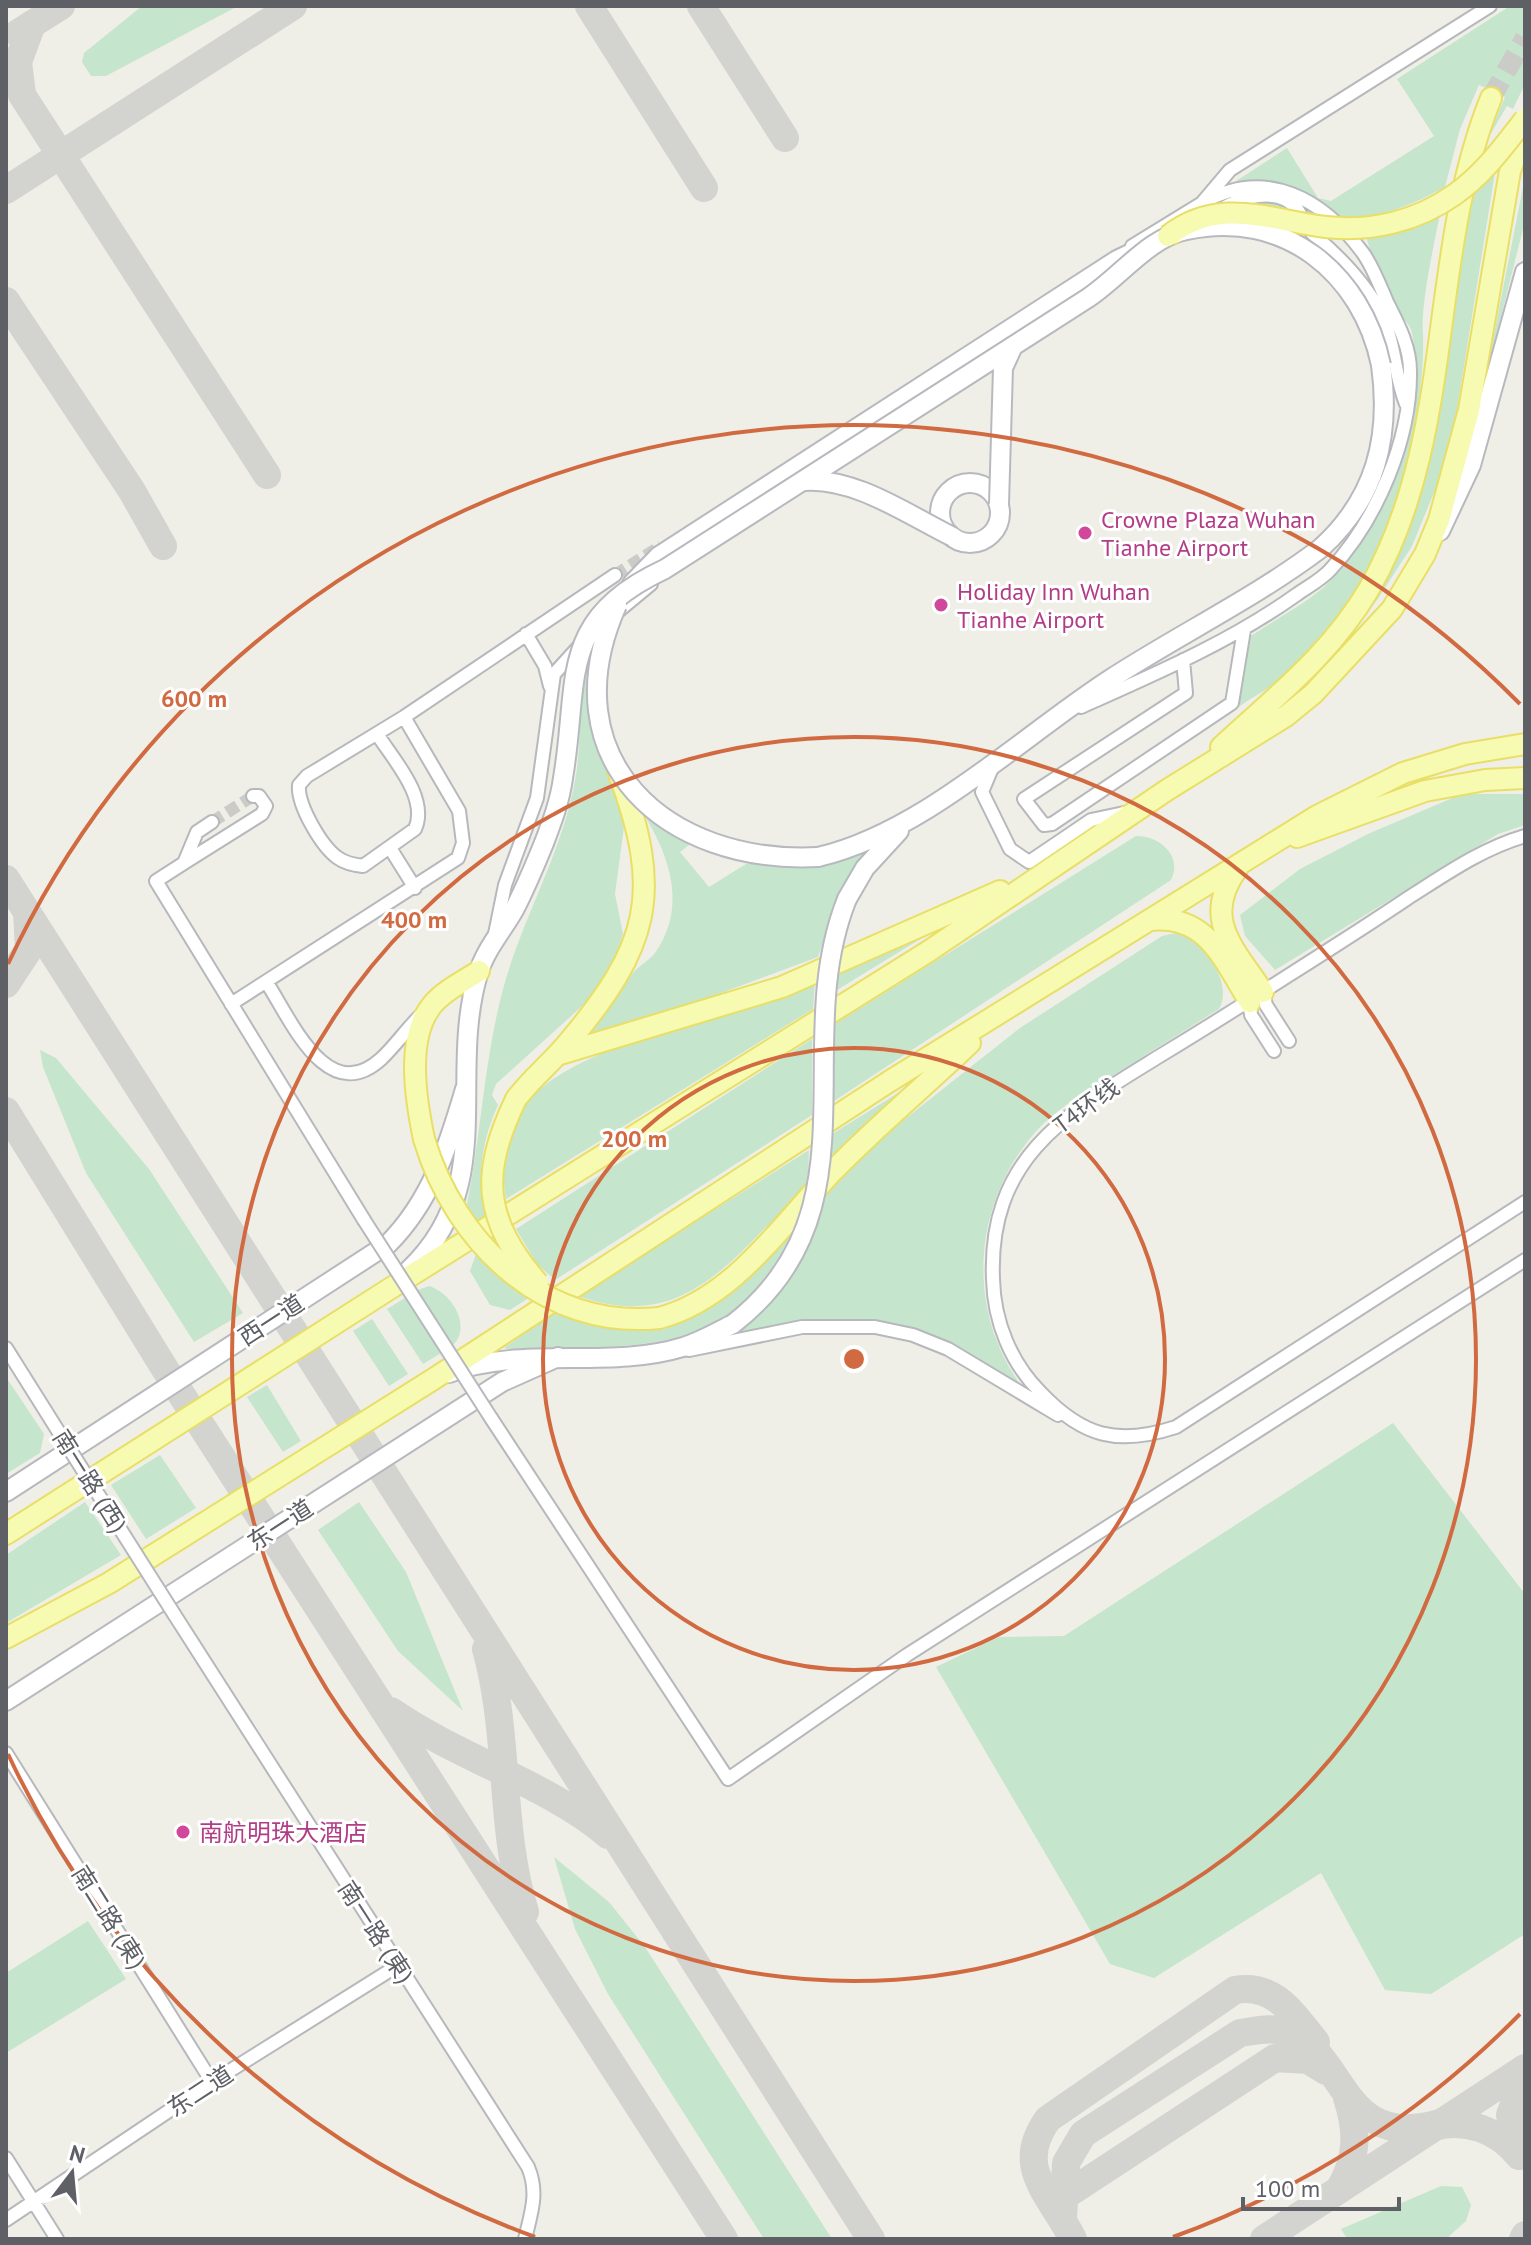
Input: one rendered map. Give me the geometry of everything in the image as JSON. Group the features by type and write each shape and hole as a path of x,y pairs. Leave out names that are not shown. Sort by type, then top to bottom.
{"main road":[{"path":"1191,774 1318,658 1368,590 1395,535 1416,477 1429,417 1459,198 1491,98"},
{"path":"391,1288 442,1234 457,1196 466,1151 466,1041 479,971 493,941 514,910 544,843 563,779 577,658 595,622 623,584 659,556 1117,260 1198,218 1231,212 1351,228 1393,223 1415,216 1457,194 1478,175 1525,119"},
{"path":"1425,554 1462,443 1510,171 1525,130"},
{"path":"614,760 633,790 651,808 700,840 747,855 818,857 854,847 912,818 1052,720 1303,562 1336,534 1358,506 1375,473 1383,438 1385,405 1379,353 1368,318 1356,297 1323,261 1291,242 1257,230 1208,226 1168,236 1093,294 665,569 623,584"},
{"path":"6,1534 929,951 1191,774 1240,747 1313,694 1392,609 1454,507 1471,465 1525,272"},
{"path":"802,481 824,479 847,485 970,543 988,538 999,523 1003,368 1013,346"},
{"path":"953,537 940,517 941,504 952,489 976,483 988,488 999,504"},
{"path":"562,1304 517,1258 498,1226 493,1207 494,1153 516,1099 535,1073 557,1055 602,1002 625,965 637,934 643,898 644,861 636,821 601,724 595,688 600,651 623,584"},
{"path":"6,1638 109,1583 432,1380 890,1081 997,1018 1266,846 1373,785 1403,773 1465,754 1525,744"},
{"path":"1266,846 1425,791 1485,780 1525,778"},
{"path":"432,1380 479,1365 558,1357 650,1354 683,1347 733,1324 777,1283 807,1229 816,1199 823,1133 829,962 847,899 881,848 912,818"},
{"path":"1242,862 1225,886 1220,921 1256,997"},
{"path":"557,1055 782,987 1040,874"},
{"path":"1150,920 1169,918 1201,930 1256,997"},
{"path":"479,971 431,1005 417,1057 418,1110 424,1139 444,1191 474,1238 506,1269 562,1304 614,1319 659,1318 691,1308 722,1288 837,1167 997,1018"},
{"name":"西一道","path":"6,1492 388,1244 408,1224 437,1175 465,1089"},
{"name":"东一道","path":"6,1701 502,1382 558,1357"}],"street":[{"path":"1202,203 1230,170 1490,6"},
{"path":"1052,720 1244,630 1330,571 1373,509 1402,439 1411,370 1404,337 1365,255 1325,210 1263,186 1235,188 1202,203 1078,279"},
{"path":"493,941 505,885 537,798 554,674 569,653 647,587 1241,197 1271,197 1295,206 1311,233 1336,252 1369,294 1385,322 1406,404"},
{"path":"377,734 419,808 415,829 363,866 342,861 306,815 298,794 299,785 307,776 404,717 526,634 623,584"},
{"path":"1183,660 1186,693 1024,799 1044,825 1052,824 1232,703 1244,630"},
{"path":"526,634 545,666 550,696"},
{"path":"231,1004 458,858 463,824 459,811 404,717"},
{"path":"997,759 982,792 1010,849 1029,862 1091,820 1135,811"},
{"path":"253,796 262,798 266,806 262,814 156,881 364,1220 728,1779 907,1655 1525,1260"},
{"path":"184,863 197,832 212,822"},
{"name":"T4环线","path":"1525,836 1474,856 1256,997 1088,1100 1051,1128 1024,1161 1007,1194 995,1231 992,1266 994,1301 1002,1334 1030,1382 1070,1422 1122,1438 1149,1436 1176,1427 1525,1202"},
{"path":"390,848 415,888"},
{"path":"267,983 315,1059 335,1071 359,1071 379,1060 431,1005"},
{"path":"1274,1051 1251,1015 1256,997 1266,1005 1289,1041"},
{"path":"650,1354 714,1347 802,1327 875,1327 913,1335 948,1349 1070,1422"},
{"name":"南一路 (西)","path":"6,1348 174,1614"},
{"name":"南一路 (東)","path":"174,1614 528,2167 535,2184 535,2198 525,2239"},
{"name":"南二路 (東)","path":"6,1753 212,2082"},
{"name":"东二道","path":"6,2220 212,2082 397,1966"},
{"path":"6,2158 57,2239"}],"green space":[{"path":"142,6 238,6 106,76 91,76 82,62 84,53"},
{"path":"1510,6 1525,6 1525,84 1513,109 1507,106 1487,140 1505,97 1479,85 1460,129 1445,187 1416,202 1367,216 1324,215 1243,200 1244,192 1236,181 1287,148 1318,198 1331,201 1434,136 1397,79"},
{"path":"1497,160 1455,422 1438,483 1412,546 1377,600 1334,652 1402,541 1425,480 1438,418 1464,233 1474,185"},
{"path":"1525,177 1525,221 1485,380"},
{"path":"1441,209 1424,307 1423,363 1411,449 1389,522 1355,591 1333,623 1282,678 1237,708 1251,636 1304,602 1331,580 1370,526 1386,496 1409,432 1415,399 1416,366 1412,333 1382,282 1366,235"},
{"path":"585,660 588,661 588,710 625,819 615,894 623,934 611,973 591,998 496,1084 492,1095 498,1105 488,1132 481,1172 486,1214 474,1224 465,1214 496,1020 510,966 570,803 578,761"},
{"path":"1462,794 1525,794 1525,825 1498,834 1275,970 1245,936 1240,915 1300,869 1370,833"},
{"path":"640,808 690,844 680,852 709,887 746,864 780,864 873,844 841,889 818,957 702,1000 586,1034 632,974 655,953 671,916 673,897 666,860"},
{"path":"1136,836 1153,840 1167,849 1174,863 1171,880 831,1103 830,1027"},
{"path":"930,933 832,993 834,975"},
{"path":"1176,933 1196,944 1213,963 1222,987 1223,998 1219,1009 1076,1098 1044,1123 1021,1151 1003,1181 991,1214 984,1248 984,1282 989,1317 1000,1350 1018,1381 934,1336 879,1322 822,1320 737,1334 735,1330 777,1292 798,1264 823,1196 886,1134 1020,1028 1162,936"},
{"path":"815,982 813,1009 506,1199 504,1159 512,1126 529,1100 553,1079 614,1049"},
{"path":"812,1039 812,1115 555,1280 537,1264 516,1229"},
{"path":"40,1050 56,1058 149,1169 243,1313 194,1342 86,1173 43,1067"},
{"path":"914,1083 827,1166 829,1136"},
{"path":"809,1150 807,1179 795,1199 742,1252 701,1285 658,1303 634,1306 607,1304 578,1296"},
{"path":"799,1217 782,1254 763,1283 741,1306 716,1323 657,1342 533,1351 504,1348 556,1312 598,1324 635,1328 667,1324 695,1314 747,1275"},
{"path":"476,1254 530,1297 510,1310 490,1305 470,1271"},
{"path":"429,1286 445,1296 457,1311 460,1329 453,1345 418,1290"},
{"path":"405,1298 441,1353 423,1364 387,1309"},
{"path":"372,1319 408,1374 389,1386 353,1331"},
{"path":"6,1377 44,1434 40,1453 6,1474"},
{"path":"267,1385 301,1441 283,1452 247,1397"},
{"path":"1393,1423 1525,1594 1525,1934 1431,1994 1385,1990 1321,1873 1154,1978 1110,1964 936,1667 999,1637 1064,1636"},
{"path":"160,1455 196,1508 146,1539 111,1485"},
{"path":"85,1502 121,1555 6,1623 6,1555"},
{"path":"359,1502 406,1572 463,1711 398,1651 318,1530"},
{"path":"554,1857 609,1902 645,1947 832,2239 764,2239 608,1994 575,1929"},
{"path":"88,1921 126,1979 6,2053 6,1973"},
{"path":"1441,2186 1462,2187 1471,2205 1466,2221 1446,2239 1344,2239 1346,2237 1341,2229"}],"taxiway":[{"path":"18,33 61,6"},
{"path":"6,190 293,6"},
{"path":"589,6 704,188"},
{"path":"701,6 785,138"},
{"path":"32,24 18,62 22,95 267,475"},
{"path":"6,301 132,491 163,546"},
{"path":"6,879 871,2239"},
{"path":"6,984 29,949 27,912"},
{"path":"6,1111 165,1369 724,2239"},
{"path":"486,1649 499,1714 511,1847 525,1912"},
{"path":"391,1711 444,1743 558,1801 608,1835"},
{"path":"1073,2239 1046,2194 1034,2166 1038,2136 1048,2119 1235,1990 1249,1989 1272,1996 1291,2011 1316,2042"},
{"path":"1063,2219 1066,2163 1083,2134 1240,2033 1278,2030 1304,2041 1320,2056 1362,2111 1381,2124 1406,2128 1440,2123"},
{"path":"1063,2197 1275,2058 1308,2060 1326,2071"},
{"path":"1264,2239 1525,2068"},
{"path":"1434,2127 1458,2124 1481,2128 1501,2139 1519,2156 1510,2115 1525,2074"},
{"path":"1339,2190 1350,2167 1354,2145 1347,2098"},
{"path":"1523,2239 1525,2235"}],"tunnel":[{"path":"1491,98 1525,38"},
{"path":"615,575 661,546"},
{"path":"212,822 253,796"}],"place":[{"name":"Crowne Plaza Wuhan Tianhe Airport","path":"1085,533"},
{"name":"Holiday Inn Wuhan Tianhe Airport","path":"941,605"},
{"name":"南航明珠大酒店","path":"183,1832"}]}
